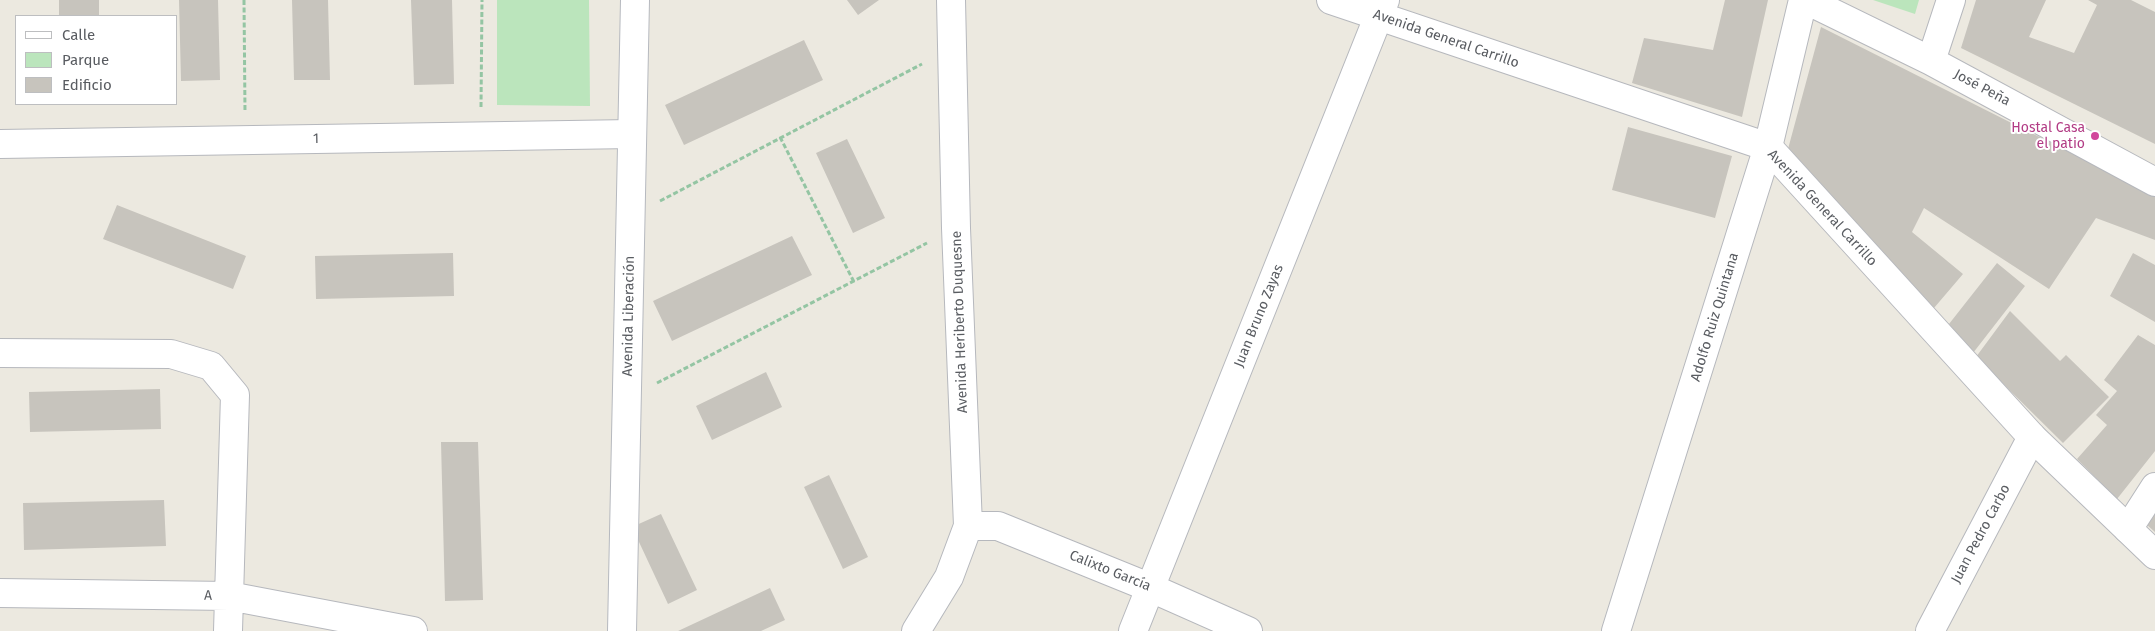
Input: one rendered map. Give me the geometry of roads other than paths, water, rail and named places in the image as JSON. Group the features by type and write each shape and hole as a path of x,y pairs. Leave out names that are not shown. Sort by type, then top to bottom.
{"street":[{"name":"Avenida Liberación","path":"622,631 635,0"},
{"name":"Avenida Heriberto Duquesne","path":"916,631 949,577 968,526 956,228 951,0"},
{"name":"Avenida General Carrillo","path":"1331,0 1382,8 1768,147 2032,436 2155,555"},
{"name":"José Peña","path":"1804,0 1931,61 2155,182"},
{"name":"Adolfo Ruiz Quintana","path":"1616,631 1768,147 1804,0"},
{"path":"1931,61 1951,0"},
{"name":"Juan Bruno Zayas","path":"1133,631 1382,8"},
{"name":"1","path":"0,144 632,134"},
{"path":"0,353 171,354 211,366 235,395 228,631"},
{"name":"Juan Pedro Carbo","path":"1930,631 2032,436"},
{"path":"2128,529 2155,487"},
{"name":"Calixto García","path":"968,526 998,526 1151,588 1248,631"},
{"name":"A","path":"0,593 229,596 413,631"}],"place":[{"name":"Hostal Casa el patio","path":"2095,136"}]}
